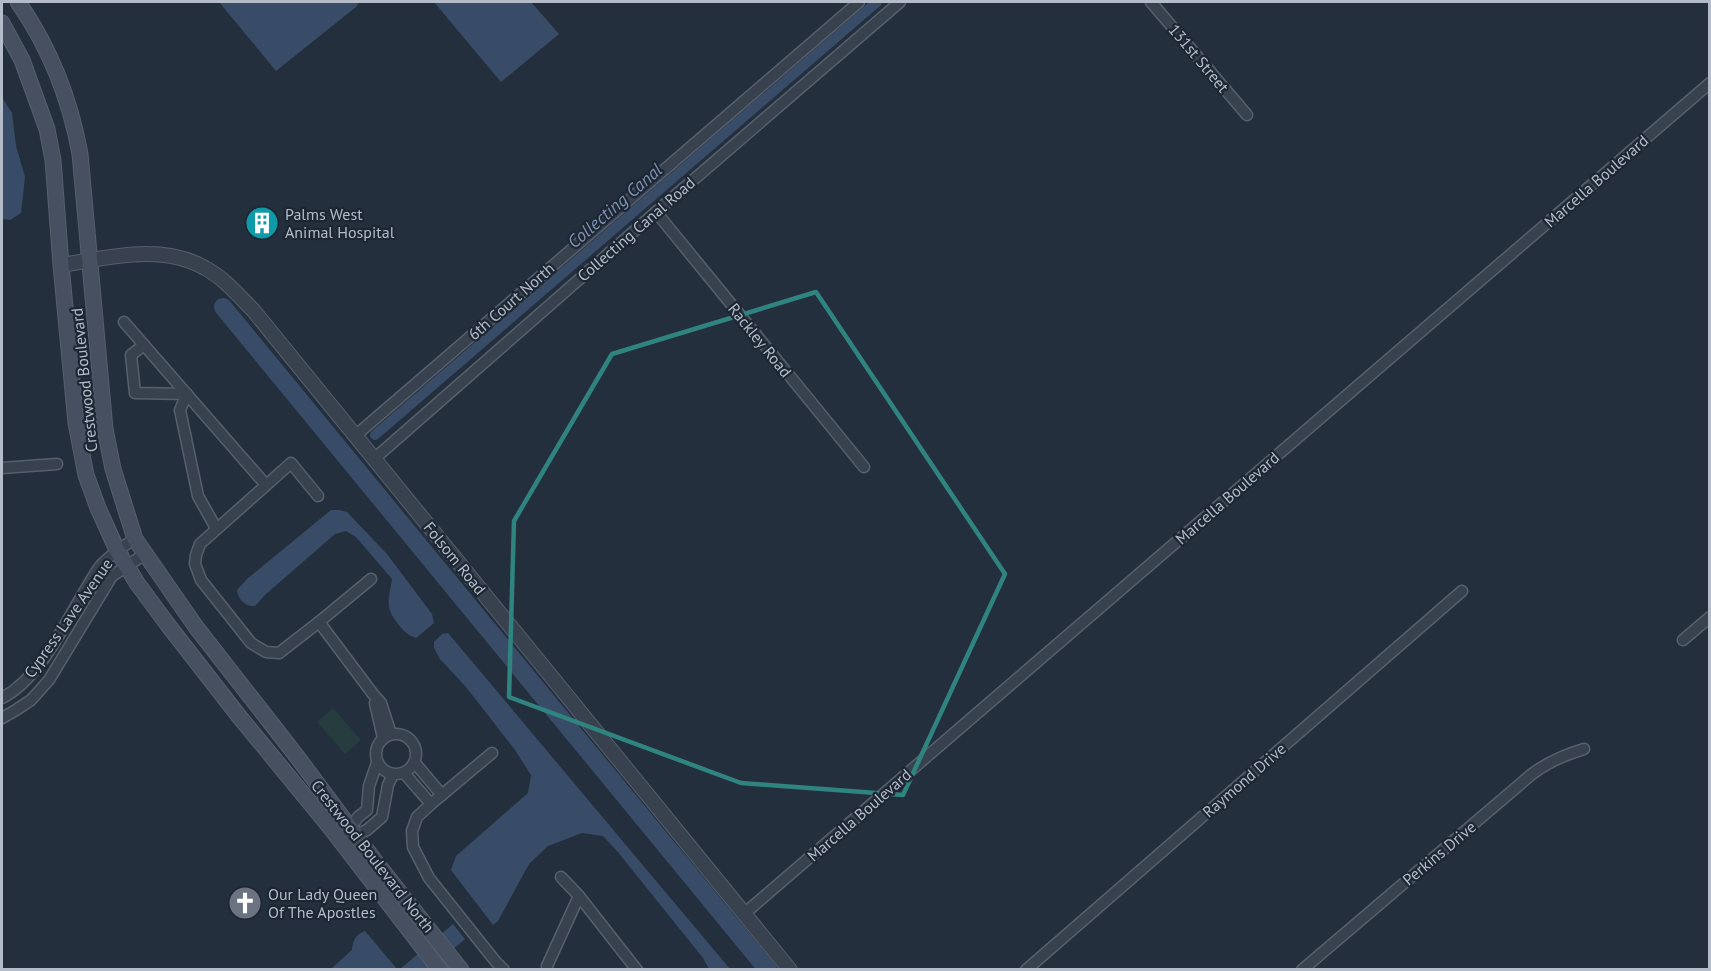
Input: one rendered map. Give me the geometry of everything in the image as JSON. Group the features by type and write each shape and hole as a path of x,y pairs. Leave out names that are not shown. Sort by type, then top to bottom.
{"main road":[{"name":"Crestwood Boulevard","path":"18,2 50,55 75,123 91,261 105,429 113,470 135,539 196,627 378,865"},
{"name":"Crestwood Boulevard","path":"2,22 22,60 47,129 53,160 60,265 76,423 86,475 98,508 117,550 137,584 277,764"},
{"name":"Crestwood Boulevard North","path":"277,764 440,969"},
{"name":"Crestwood Boulevard North","path":"378,865 456,964"}],"street":[{"name":"6th Court North","path":"355,436 859,2"},
{"name":"Collecting Canal Road","path":"374,459 900,2"},
{"name":"131st Street","path":"1151,2 1247,115"},
{"name":"Marcella Boulevard","path":"745,912 1710,83"},
{"name":"Rackley Road","path":"656,212 864,467"},
{"name":"Folsom Road","path":"60,265 157,253 183,258 205,268 228,285 253,310 790,969"},
{"path":"124,322 266,485"},
{"path":"144,345 131,355 135,393 187,394"},
{"path":"187,394 180,410 198,496 216,528"},
{"path":"318,496 291,463 200,544 195,555 195,564 201,580 252,643 266,652 279,653 371,579"},
{"path":"2,468 57,464"},
{"name":"Cypress Lave Avenue","path":"2,698 19,687 35,669 100,566 117,550 135,539"},
{"name":"Cypress Lave Avenue","path":"2,718 31,700 49,680 112,576 145,554"},
{"name":"Raymond Drive","path":"1026,969 1462,591"},
{"path":"1683,640 1710,617"},
{"path":"319,622 381,703 391,735"},
{"path":"341,842 353,832 358,817 367,810 369,786 377,762 376,750 391,735 406,736 417,750 405,770 388,784 382,817 368,830 353,832"},
{"name":"Perkins Drive","path":"1302,969 1532,774 1547,763 1584,749"},
{"path":"492,753 417,817 412,831 413,847 429,878 504,969"},
{"path":"377,762 382,768 405,770 437,799"},
{"path":"561,877 637,969"},
{"path":"536,969 549,968 579,896"}],"highlighted area":[{"path":"816,292 1005,574 903,795 741,783 509,697 514,521 612,354"}],"green space":[{"path":"333,708 361,740 345,754 317,722"}],"water":[{"path":"219,2 359,2 356,7 276,71"},
{"path":"434,2 531,2 559,34 501,82"},
{"path":"2,89 3,99 12,113 16,146 25,177 21,213 10,220 2,219"},
{"path":"331,510 347,512 387,554 432,614 434,623 416,638 404,631 391,612 389,603 392,579 356,537 346,531 335,534 255,606 241,600 237,590 247,579"},
{"path":"448,633 730,969 709,969 703,958 603,836 582,833 548,846 529,864 498,921 493,925 451,870 456,856 528,793 531,775 515,750 466,687 440,659 434,648 434,642 442,634"},
{"path":"453,924 465,939 429,969 399,970"},
{"path":"365,931 397,969 331,969 352,950 355,938"}],"waterway":[{"name":"Collecting Canal","path":"375,435 877,2"},
{"path":"223,307 768,970"}],"place":[{"name":"Palms West Animal Hospital","path":"262,223"},
{"name":"Our Lady Queen Of The Apostles","path":"245,903"}]}
